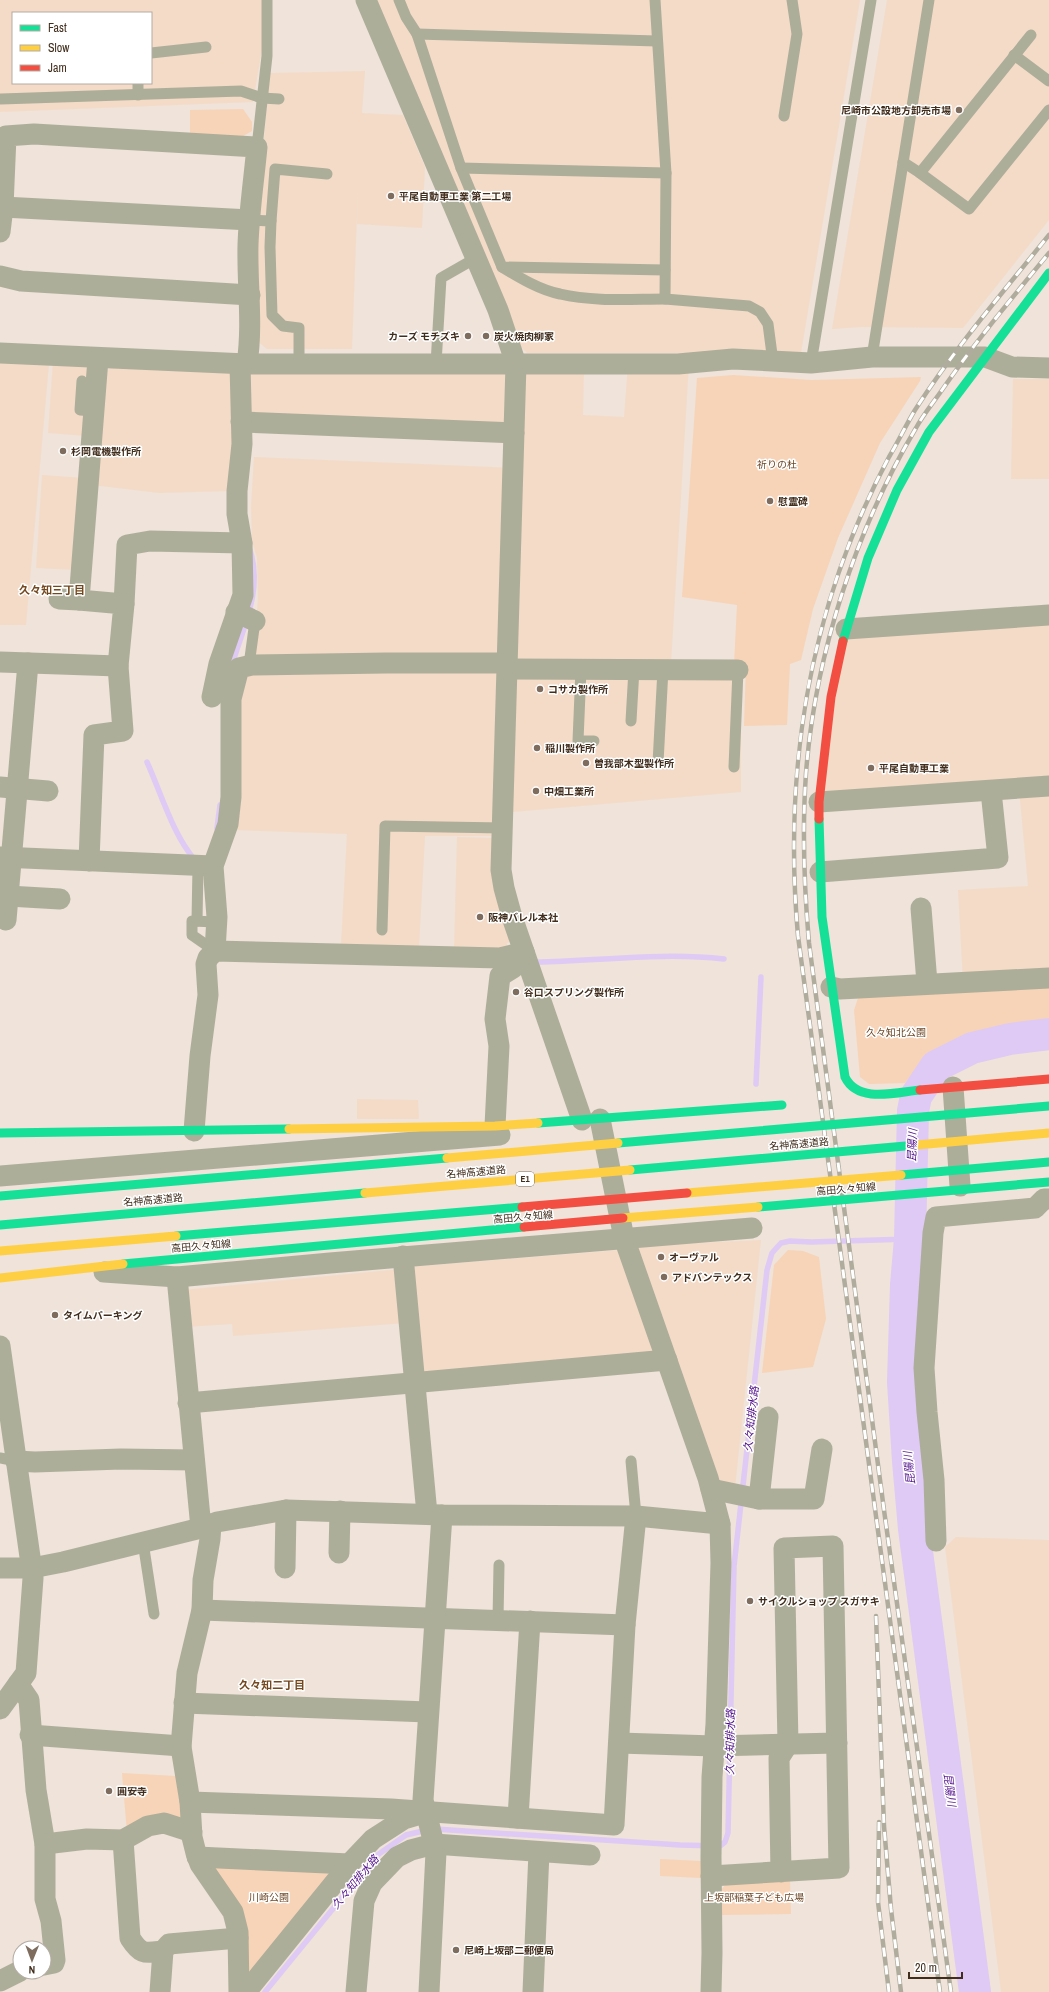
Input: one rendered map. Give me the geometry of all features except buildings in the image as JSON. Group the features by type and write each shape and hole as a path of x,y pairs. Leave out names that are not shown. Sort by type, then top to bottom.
{"main road":[{"path":"1049,273 929,432 897,490 868,558 846,629 830,703 819,802 822,918 843,1071 845,1080 850,1087 855,1091 864,1093 907,1091 1049,1079"},
{"path":"0,1133 495,1126 782,1105"},
{"name":"名神高速道路","path":"0,1196 1049,1106"},
{"name":"名神高速道路","path":"0,1225 1049,1133"},
{"name":"高田久々知線","path":"0,1251 1049,1162"},
{"name":"高田久々知線","path":"0,1278 72,1269 524,1227 1049,1182"}],"street":[{"path":"366,0 498,310 516,364 501,870 504,888 524,952 591,1120 624,1238 711,1489 720,1524 721,1563 718,1746 711,1836 711,1992"},
{"path":"0,232 4,207 6,136 34,134 257,147 248,245 250,295 249,349 243,364 248,422 241,457 237,491 237,514 242,543 243,594 236,612 235,667 231,699 225,724 225,836 204,866 205,922 215,951"},
{"path":"4,207 250,220"},
{"path":"0,276 21,281 250,295"},
{"path":"0,353 98,359 243,364 678,364 733,359 811,363 872,357 985,357 1012,367 1049,368"},
{"path":"98,359 94,411 70,603 124,604"},
{"path":"248,422 514,433"},
{"path":"89,861 94,734 123,731 118,666 124,604 127,545 150,541 242,543"},
{"path":"236,612 255,621"},
{"path":"846,629 1049,615"},
{"path":"0,662 118,666"},
{"path":"6,920 8,896 6,858 9,788 28,663"},
{"path":"235,667 386,663 507,666 540,670 738,670"},
{"path":"212,697 235,667"},
{"path":"819,802 1049,786"},
{"path":"9,788 48,791"},
{"path":"820,872 998,858 991,791"},
{"path":"6,858 204,866"},
{"path":"8,896 60,899"},
{"path":"921,908 927,983"},
{"path":"194,1130 200,1056 208,995 206,964 208,958 215,951 500,958 524,952"},
{"path":"495,1126 499,1046 495,1019 500,976 513,968 524,952"},
{"path":"832,987 840,989 927,983 1049,978"},
{"path":"945,1088 962,1213"},
{"path":"0,1176 497,1136 550,1121"},
{"path":"936,1541 934,1480 924,1368 933,1233 936,1217 962,1213 1035,1208 1044,1199 1049,1199"},
{"path":"72,1269 176,1277 403,1256 752,1228"},
{"path":"403,1256 415,1384 435,1515 436,1618 428,1712 423,1800 436,1852 429,1992"},
{"path":"176,1277 194,1460 206,1526 210,1539 203,1580 202,1610 192,1647 184,1703 181,1746 190,1802 192,1832 197,1857 233,1912 238,1932 239,1992"},
{"path":"0,1346 8,1459 32,1568 26,1673 0,1708"},
{"path":"188,1403 415,1384 667,1360"},
{"path":"756,1499 768,1418"},
{"path":"711,1489 756,1499 814,1499 822,1449"},
{"path":"8,1459 35,1462 121,1459 194,1460"},
{"path":"0,1568 32,1568 63,1562 206,1526 286,1510 435,1515 636,1516 720,1524"},
{"path":"285,1568 286,1510"},
{"path":"339,1553 340,1511"},
{"path":"190,1802 391,1809 430,1828 518,1818 614,1825 626,1625 636,1516"},
{"path":"711,1866 781,1872 839,1868 833,1546 784,1548 788,1744 779,1758 781,1872"},
{"path":"202,1610 626,1625"},
{"path":"518,1818 530,1622"},
{"path":"18,1684 29,1700 30,1735 36,1790 45,1844 45,1899 51,1921 55,1960 54,1963 52,1963"},
{"path":"184,1703 428,1712"},
{"path":"30,1735 181,1746"},
{"path":"618,1743 718,1746 837,1743"},
{"path":"246,1992 349,1864 374,1839 404,1819 430,1828 538,1852 590,1855"},
{"path":"45,1844 87,1839 123,1840 148,1826 164,1823 192,1832"},
{"path":"356,1992 364,1900 372,1883 397,1857 411,1850 430,1828"},
{"path":"123,1840 130,1938 137,1950 146,1953 163,1951 170,1944 238,1938"},
{"path":"533,1992 538,1852"},
{"path":"197,1857 349,1864"},
{"path":"160,1992 163,1951"},
{"path":"0,1981 12,1975"}],"lane":[{"path":"257,147 267,56 267,0"},
{"path":"400,0 406,17 417,34 461,168 502,267 535,285 560,294 584,298 665,299 749,306 760,312 768,324 773,362"},
{"path":"655,0 656,41 666,173 665,299"},
{"path":"784,116 797,34 792,0"},
{"path":"811,363 871,0"},
{"path":"872,357 928,0"},
{"path":"417,34 656,41"},
{"path":"920,173 1031,35"},
{"path":"152,53 206,47"},
{"path":"1014,55 1049,82"},
{"path":"138,84 138,95"},
{"path":"1,99 241,92 262,98 279,99"},
{"path":"903,162 969,209 1049,110"},
{"path":"461,168 666,173"},
{"path":"300,364 299,328 283,326 272,315 270,247 275,169 327,174"},
{"path":"250,220 271,221"},
{"path":"436,364 441,278 476,258"},
{"path":"502,267 665,270"},
{"path":"82,381 80,410 94,411"},
{"path":"235,667 255,621"},
{"path":"581,669 578,741 594,741"},
{"path":"631,721 634,669"},
{"path":"658,763 662,669"},
{"path":"734,768 738,670"},
{"path":"382,930 385,826 502,828"},
{"path":"205,922 192,921 192,935 215,951"},
{"path":"631,1461 636,1516"},
{"path":"143,1542 154,1614"},
{"path":"498,1620 499,1565"}],"shaded area":[{"path":"0,0 263,0 262,49 253,102 0,112"},
{"path":"377,0 860,0 801,353 527,353 516,342"},
{"name":"尼崎市公設地方卸売市場","path":"887,0 1049,0 1049,220 963,328 861,327 832,329"},
{"path":"365,71 362,113 403,115 425,167 422,228 357,224 358,189 352,349 267,349 256,340 254,245 270,73"},
{"path":"53,360 92,368 86,436 48,433"},
{"path":"0,361 49,364 26,625 0,625"},
{"path":"689,363 671,664 512,665 520,372 584,372 583,415 624,417 628,364"},
{"path":"118,364 238,368 232,491 159,493 92,485 107,370"},
{"path":"240,364 516,364 514,433 241,422"},
{"path":"1013,379 1049,379 1049,479 1011,479"},
{"path":"254,457 513,468 507,663 252,665 258,599 257,558 252,541 251,506"},
{"path":"42,475 84,478 78,570 36,568"},
{"path":"1049,615 1049,977 963,982 958,890 1028,886 1019,789 819,802 846,629"},
{"path":"504,667 502,836 425,836 419,947 341,944 347,834 233,830 241,672"},
{"path":"510,672 741,675 741,792 513,812"},
{"path":"457,837 493,838 511,941 507,943 507,951 454,949"},
{"path":"357,1099 418,1100 419,1119 357,1119"},
{"path":"761,1240 735,1488 714,1485 632,1246"},
{"path":"619,1250 655,1353 418,1380 408,1267"},
{"path":"401,1269 406,1323 233,1336 232,1324 186,1327 182,1290"},
{"path":"956,1537 1049,1540 1049,1992 1001,1992 945,1547"}],"green space":[{"path":"243,109 252,122 252,131 243,136 190,136 190,110"},
{"name":"祈りの杜","path":"733,375 812,380 921,377 920,381 880,443 838,538 813,609 801,660 790,664 787,725 744,726 746,664 734,664 737,605 682,597 697,378"},
{"name":"久々知北公園","path":"1049,985 1049,1021 986,1031 955,1040 929,1055 905,1083 869,1084 860,1077 854,1010 859,995"},
{"path":"788,1250 803,1251 819,1257 826,1319 813,1367 762,1373 774,1265"},
{"path":"122,1773 176,1776 183,1827 127,1833"},
{"path":"660,1859 701,1861 701,1878 660,1876"},
{"name":"川崎公園","path":"337,1867 244,1984 212,1868"},
{"name":"上坂部稲葉子ども広場","path":"790,1879 791,1914 720,1915 720,1891 728,1882"}],"waterway":[{"path":"232,665 246,622 253,594 253,565 250,550"},
{"path":"147,762 174,826 187,850 195,860"},
{"path":"217,828 220,805"},
{"path":"536,962 677,956 724,959"},
{"path":"756,1084 761,977"},
{"name":"昆陽川","path":"975,1992 914,1529 908,1461 903,1382 906,1285 910,1239 913,1111 916,1096 936,1066 972,1048 1010,1039 1049,1034"},
{"name":"久々知排水路","path":"435,1829 680,1845 720,1846 725,1842 728,1833 734,1566 767,1270 772,1253 781,1243 790,1241 811,1242 910,1239"},
{"name":"久々知排水路","path":"265,1992 376,1856 406,1835 427,1830"}],"railway":[{"path":"940,1992 798,936 794,873 795,811 799,750 808,690 821,630 839,572 862,514 889,457 915,410 930,387 980,321 1049,235"},
{"path":"951,1992 884,1510 809,943 804,858 806,773 811,728 829,639 857,550 894,467 919,423 955,372 981,337 1049,253"},
{"path":"876,1616 884,1826 891,1909 901,1992"},
{"path":"879,1822 878,1902 889,1992"}],"traffic: fast":[{"path":"843,641 868,558 897,490 929,432 1049,273"},
{"path":"819,819 822,917 845,1077 851,1085 859,1091 868,1094 890,1094 920,1090"},
{"path":"538,1123 782,1105"},
{"path":"618,1143 1049,1106"},
{"path":"0,1133 289,1129"},
{"path":"630,1170 917,1145"},
{"path":"0,1196 447,1158"},
{"path":"901,1175 1049,1162"},
{"path":"758,1207 1049,1182"},
{"path":"0,1225 365,1193"},
{"path":"176,1236 522,1207"},
{"path":"123,1264 524,1227"}],"traffic: slow":[{"path":"289,1129 495,1126 538,1123"},
{"path":"917,1145 1049,1133"},
{"path":"447,1158 618,1143"},
{"path":"365,1193 630,1170"},
{"path":"687,1193 901,1175"},
{"path":"623,1218 758,1207"},
{"path":"0,1251 176,1236"},
{"path":"0,1278 123,1264"}],"traffic: jam":[{"path":"819,819 819,802 831,697 843,641"},
{"path":"920,1090 1049,1079"},
{"path":"522,1207 687,1193"},
{"path":"524,1227 623,1218"}],"place":[{"name":"尼崎市公設地方卸売市場","path":"959,110"},
{"name":"平尾自動車工業 第二工場","path":"391,196"},
{"name":"カーズ モチズキ","path":"468,336"},
{"name":"炭火焼肉柳家","path":"486,336"},
{"name":"杉岡電機製作所","path":"63,451"},
{"name":"慰霊碑","path":"770,501"},
{"name":"コサカ製作所","path":"540,689"},
{"name":"稲川製作所","path":"537,748"},
{"name":"曽我部木型製作所","path":"586,763"},
{"name":"平尾自動車工業","path":"871,768"},
{"name":"中畑工業所","path":"536,791"},
{"name":"阪神バレル本社","path":"480,917"},
{"name":"谷口スプリング製作所","path":"516,992"},
{"name":"オーヴァル","path":"661,1257"},
{"name":"アドバンテックス","path":"664,1277"},
{"name":"タイムパーキング","path":"55,1315"},
{"name":"サイクルショップ スガサキ","path":"750,1601"},
{"name":"圓安寺","path":"109,1791"},
{"name":"尼崎上坂部二郵便局","path":"456,1950"}],"district":[{"name":"久々知三丁目","path":"52,590"},
{"name":"久々知二丁目","path":"272,1685"}]}
